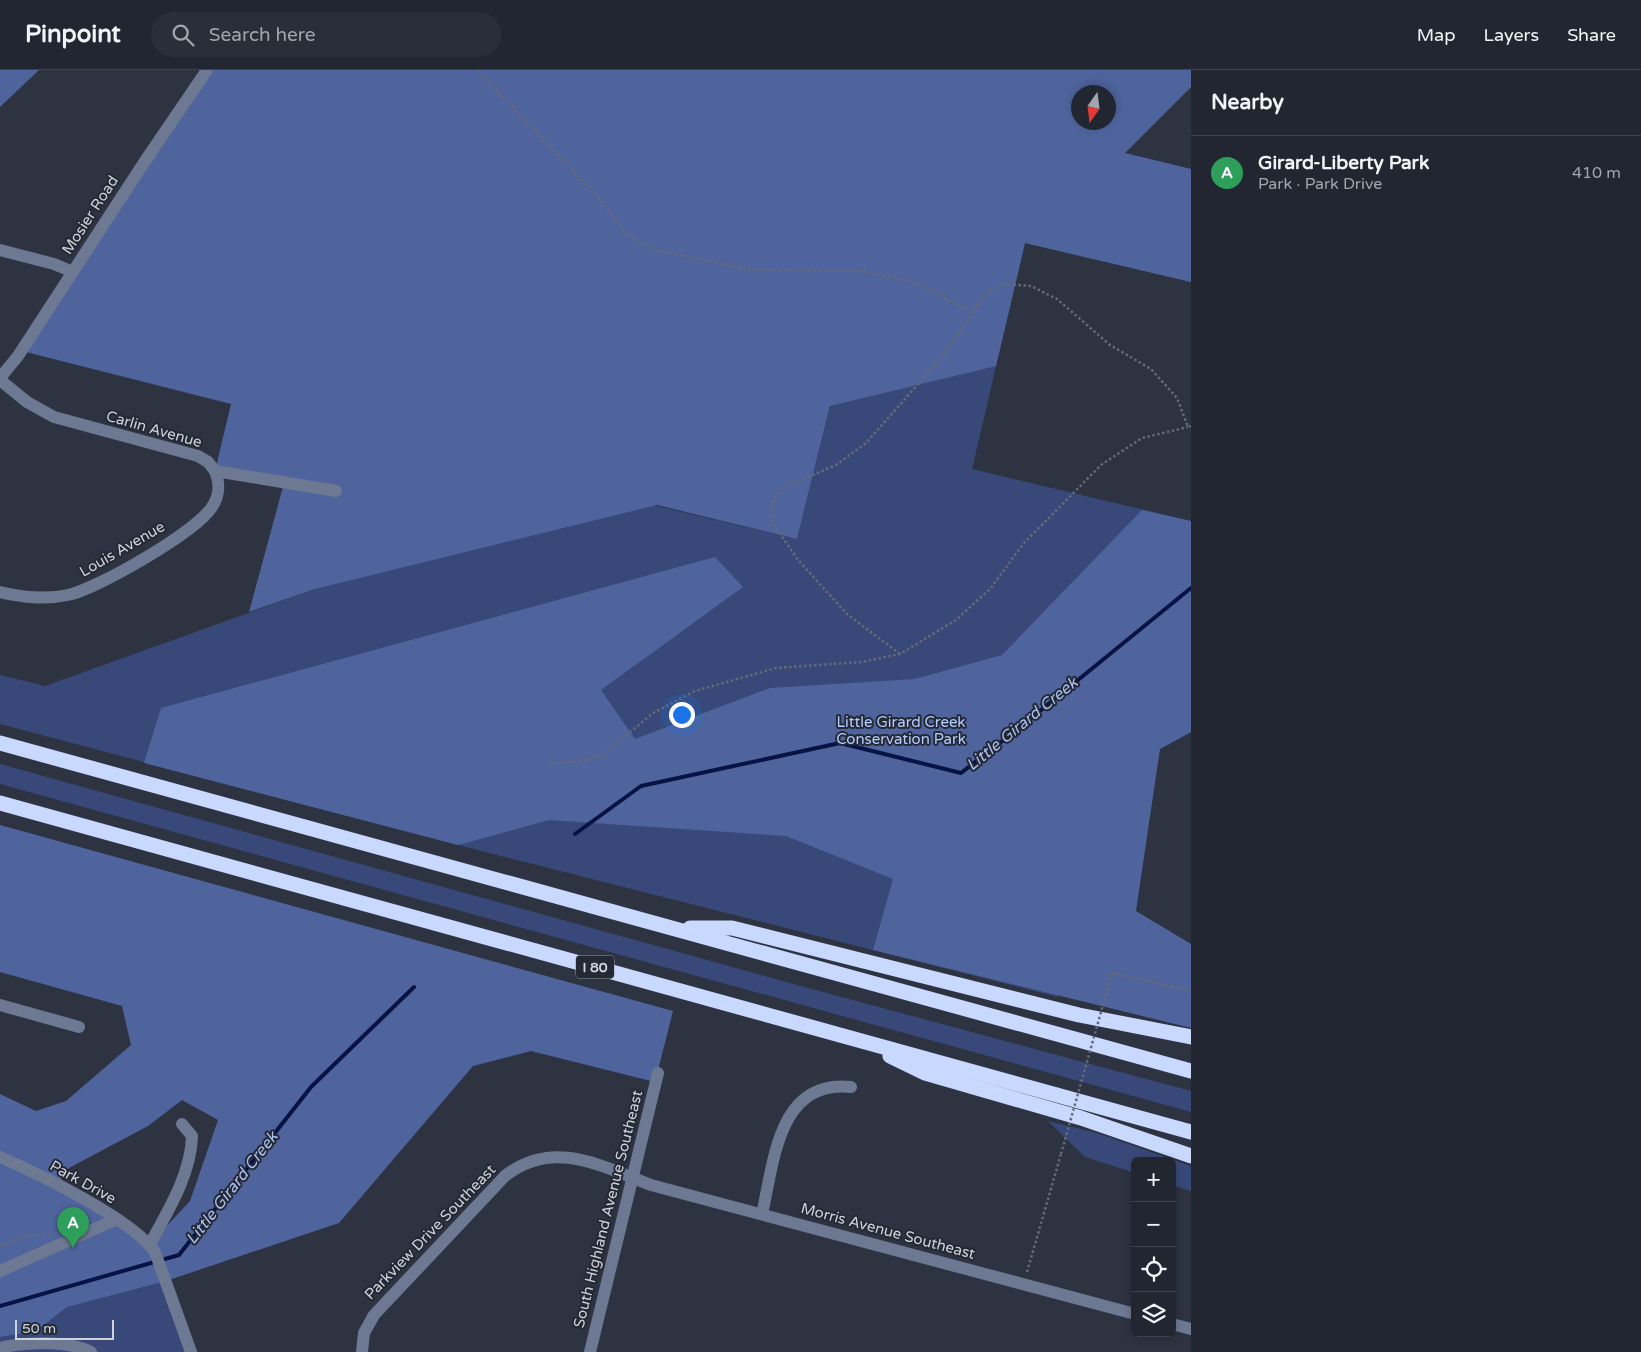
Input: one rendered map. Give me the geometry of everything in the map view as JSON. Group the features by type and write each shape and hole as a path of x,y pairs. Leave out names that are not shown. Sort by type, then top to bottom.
{"highway":[{"path":"0,743 1191,1071"},
{"name":"I 80","path":"0,803 1191,1132"},
{"path":"670,927 732,928 1079,1015 1191,1038"},
{"path":"858,1040 925,1073 1081,1118 1191,1156"}],"street":[{"name":"Mosier Road","path":"0,379 18,356 145,161 207,70"},
{"path":"0,250 54,264 73,272"},
{"name":"Carlin Avenue","path":"0,379 27,402 54,417 198,456 208,462 215,471"},
{"path":"215,471 336,490"},
{"name":"Louis Avenue","path":"0,592 25,598 53,598 78,592 105,581 172,540 205,516 217,499 220,490 215,471"},
{"path":"0,1005 78,1027"},
{"name":"South Highland Avenue Southeast","path":"590,1352 658,1073"},
{"path":"762,1214 780,1136 787,1119 796,1106 814,1090 831,1086 851,1087"},
{"path":"153,1248 176,1194 192,1146 192,1136 182,1124"},
{"name":"Parkview Drive Southeast","path":"362,1352 364,1333 374,1314 485,1196 514,1169 530,1161 559,1156 583,1159 632,1178"},
{"name":"Park Drive","path":"0,1158 57,1186 117,1219"},
{"name":"Morris Avenue Southeast","path":"632,1178 651,1185 1131,1313"},
{"path":"117,1219 139,1232 153,1248 191,1352"},
{"name":"Park Drive","path":"0,1271 117,1219"},
{"path":"1176,1325 1191,1330"},
{"path":"0,1348 15,1344 47,1344 91,1352"}],"path":[{"path":"478,70 600,200 626,234 655,250 752,270 817,269 864,271 916,282 972,312"},
{"path":"549,763 584,761 603,755 653,713 696,691 776,668 861,662 900,654 956,620 991,588 1023,544 1101,465 1142,438 1190,426 1177,398 1151,369 1110,345 1058,298 1031,286 1005,284 988,292 972,312 942,357 866,443 836,465 783,488 775,497 771,513 772,522 804,567 847,614 900,654"},
{"path":"1024,1285 1112,973 1191,991"},
{"path":"0,1246 31,1235 48,1232 58,1236 64,1243"}],"green space":[{"path":"0,70 39,70 0,107"},
{"path":"207,70 1191,70 1191,87 1125,153 1191,169 1191,282 1025,243 996,366 830,406 797,539 657,505 315,589 249,612 284,483 215,471 231,404 22,351"},
{"name":"Little Girard Creek Conservation Park","path":"907,100 1191,169 1191,282 1025,243 972,469 1191,521 1191,732 1116,774 1058,997 458,845 0,724 0,675 45,686 315,589 356,435 797,539"},
{"path":"1142,510 1191,521 1191,732 1160,749 1136,911 1191,944 1191,1028 873,950 893,879 786,836 549,820 458,845 144,763 161,708 715,557 743,587 601,690 635,739 770,688 915,679 1002,655"},
{"path":"0,764 797,985 1191,1091 1191,1112 0,784"},
{"path":"0,825 673,1011 655,1082 531,1051 473,1066 339,1223 166,1281 67,1307 36,1331 0,1337 0,1094 36,1111 66,1101 131,1045 122,1006 0,972","holes":["182,1100 218,1120 190,1201 150,1244 57,1185 69,1168 148,1126"]},
{"path":"1048,1121 1097,1133 1165,1157 1131,1157 1131,1172 1085,1157"},
{"path":"1176,1161 1191,1166 1191,1191 1176,1186"},
{"path":"0,1163 141,1240 191,1352 0,1352"}],"waterway":[{"name":"Little Girard Creek","path":"575,834 641,786 840,743 961,773 1191,588"},
{"name":"Little Girard Creek","path":"0,1306 179,1255 311,1087 414,987"}],"place":[{"name":"Girard-Liberty Park","path":"73,1248"}]}
